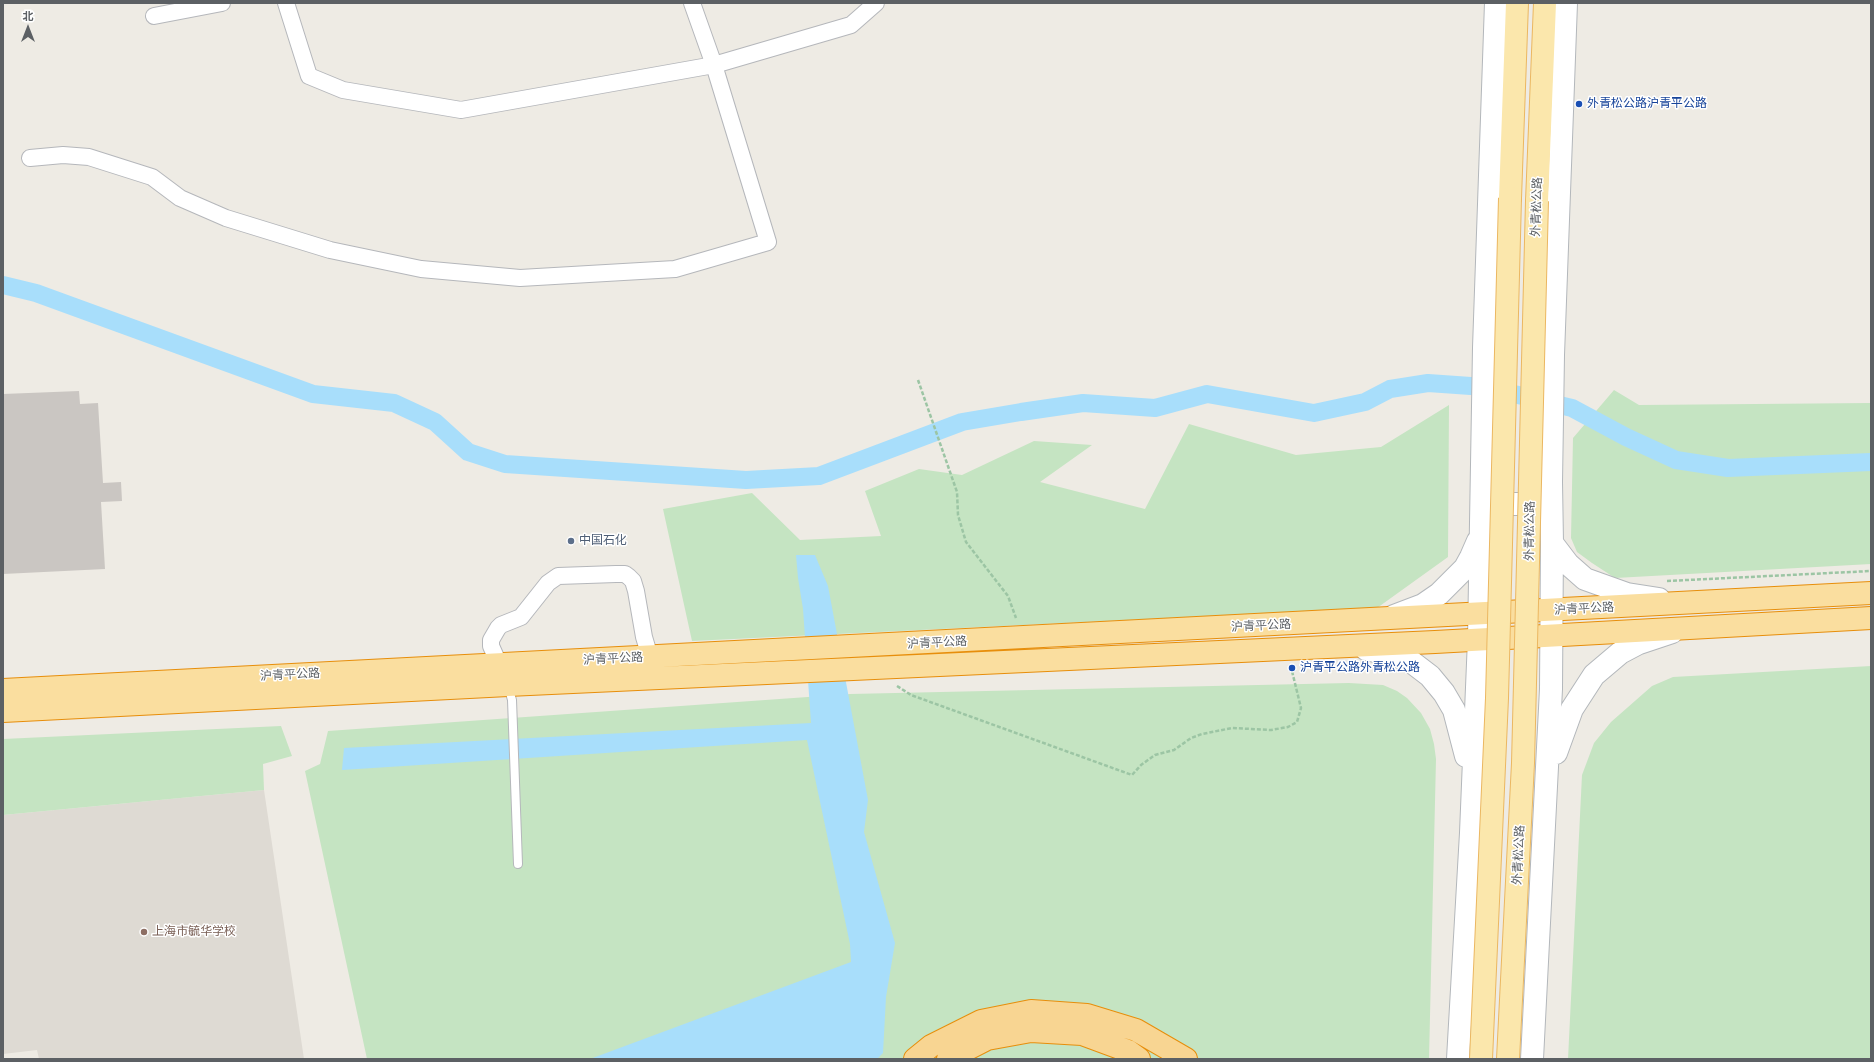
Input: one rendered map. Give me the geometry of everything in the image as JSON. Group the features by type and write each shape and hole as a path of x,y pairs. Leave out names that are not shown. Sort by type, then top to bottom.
{"highway":[{"name":"沪青平公路","path":"3,690 204,690 508,685 1479,639 1506,625 1552,610 1871,593"},
{"name":"沪青平公路","path":"3,711 204,690 500,664 1016,639 1479,614 1506,625 1552,635 1871,618"},
{"path":"915,1059 931,1046 981,1021 1031,1012 1086,1015 1136,1030 1186,1059"},
{"path":"948,1059 987,1039 1031,1031 1082,1034 1128,1051 1139,1059"}],"main road":[{"path":"1458,1059 1479,639 1484,348 1496,3"},
{"path":"1481,1059 1497,698 1510,198 1517,3"},
{"name":"外青松公路","path":"1508,1059 1523,763 1537,201 1545,3"},
{"path":"1532,1059 1547,781 1552,635 1551,482 1553,355 1566,3"},
{"path":"1482,478 1490,493 1498,500 1513,504 1528,504 1538,499 1546,491 1551,482"},
{"path":"1474,763 1482,716 1506,625 1540,533 1551,482"},
{"path":"1388,619 1423,605 1439,594 1465,568 1476,548 1480,534 1481,512"},
{"path":"1481,512 1488,560 1506,625 1530,692 1543,748 1547,781"},
{"path":"1552,543 1568,564 1582,576 1612,590 1627,594 1662,599 1712,601"},
{"path":"1547,781 1568,716 1594,675 1620,653 1660,635 1685,628"},
{"path":"1339,646 1376,650 1398,656 1413,663 1430,676 1444,693 1454,710 1461,729 1466,755 1471,817"}],"street":[{"path":"154,16 222,3"},
{"path":"286,3 309,76 343,90 461,110 714,65 851,25 876,3"},
{"path":"30,158 63,155 89,157 152,177 180,198 226,218 330,250 421,268 520,278 676,268 768,242 714,65 692,3"},
{"path":"508,685 491,642 501,625 522,617 548,583 558,576 625,574 629,577 633,581 639,602 644,637 650,657"}],"lane":[{"path":"508,685 512,700 518,864"}],"path":[{"path":"918,380 947,467 957,492 958,515 966,542 1008,596 1016,614 1016,639"},
{"path":"1666,582 1871,571"},
{"path":"878,667 897,687 911,695 1132,775 1141,765 1155,755 1174,750 1191,738 1202,734 1232,728 1271,730 1297,722 1301,708 1300,700 1285,649"}],"shaded area":[{"name":"上海市毓华学校","path":"264,790 304,1059 39,1059 37,1050 3,1054 3,815"}],"green space":[{"path":"1614,390 1639,405 1871,403 1871,564 1615,578 1592,563 1577,552 1571,538 1573,438"},
{"path":"1449,405 1448,557 1377,608 692,641 663,509 752,493 800,540 881,536 865,491 919,469 962,475 1034,441 1092,445 1040,482 1145,509 1189,424 1296,455 1381,447"},
{"path":"1871,666 1871,1059 1568,1059 1582,775 1594,743 1611,722 1652,686 1673,677"},
{"path":"1349,683 1383,685 1397,691 1407,698 1421,713 1430,729 1434,744 1436,759 1429,1059 367,1059 305,771 320,764 328,731 850,694"},
{"path":"281,726 292,756 263,764 264,790 3,815 3,739"}],"water":[{"path":"796,555 815,555 828,586 868,800 864,832 895,943 886,997 883,1053 877,1059 590,1059 851,962 850,944 807,740 342,770 344,748 811,723 803,609"}],"building":[{"path":"79,391 80,404 98,403 103,483 121,482 122,501 101,502 105,569 3,574 3,394"}],"waterway":[{"path":"3,285 36,293 313,394 394,403 435,422 468,452 505,464 746,480 819,476 962,422 1021,412 1083,403 1155,408 1207,394 1314,413 1365,402 1390,389 1428,383 1485,387 1572,408 1626,437 1676,460 1728,468 1871,462"}],"place":[{"name":"外青松公路沪青平公路","path":"1579,104"},
{"name":"中国石化","path":"571,541"},
{"name":"沪青平公路外青松公路","path":"1292,668"},
{"name":"上海市毓华学校","path":"144,932"}]}
